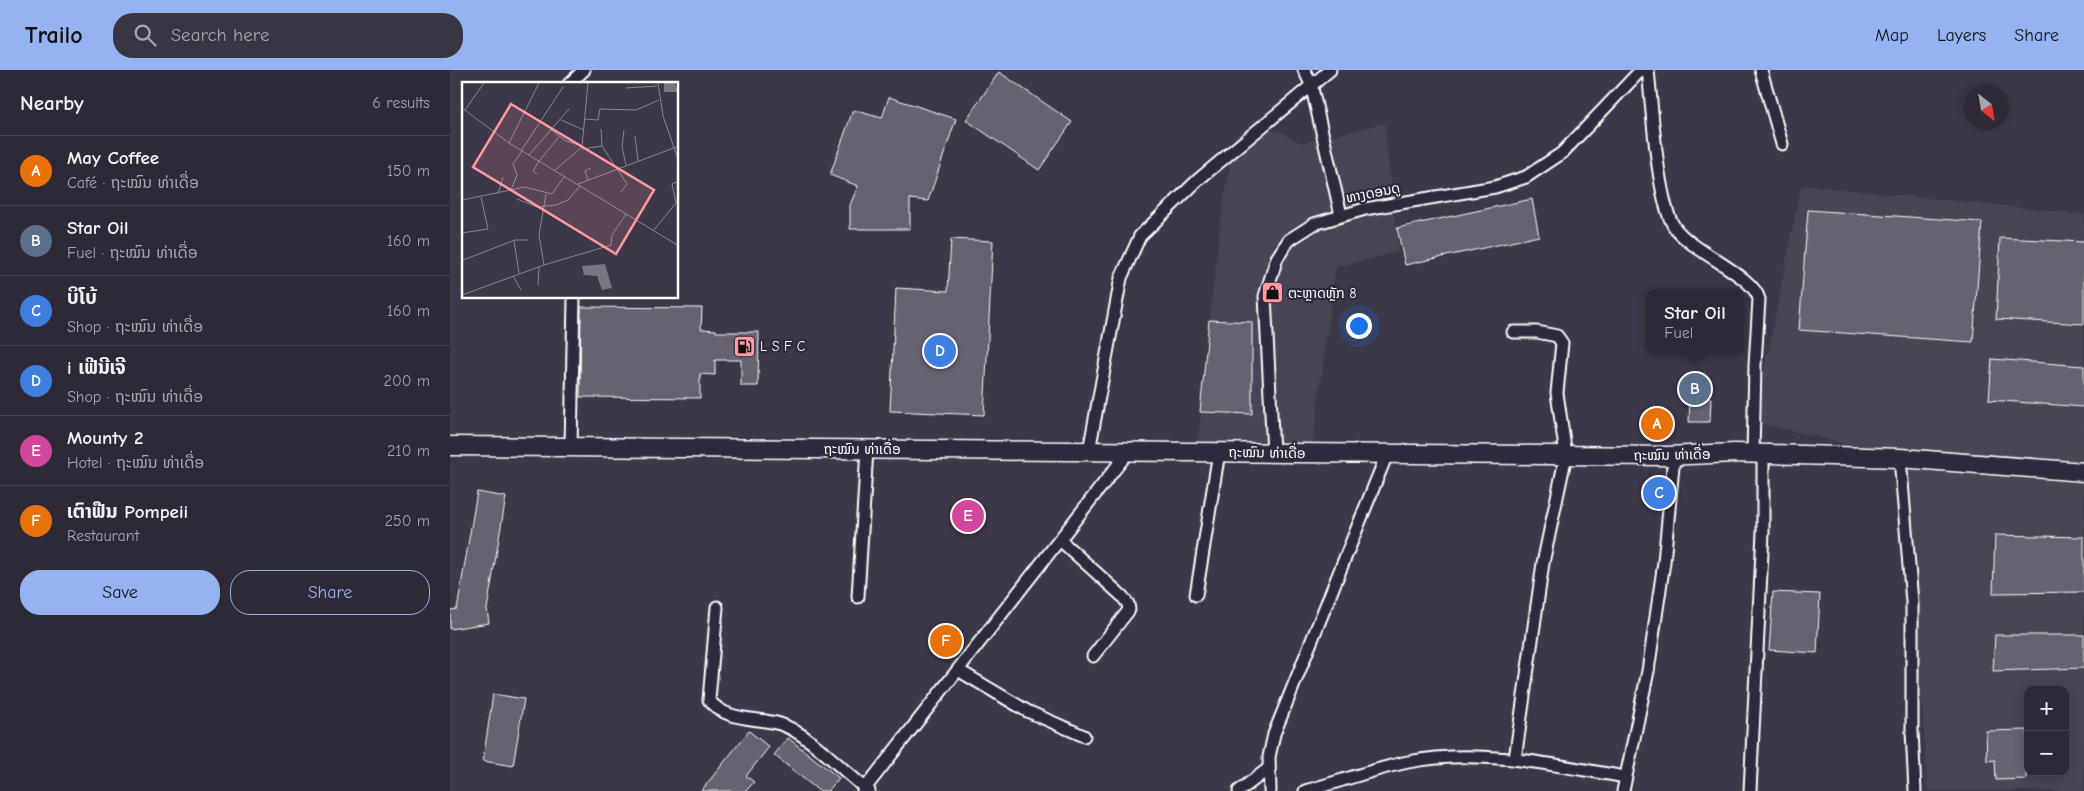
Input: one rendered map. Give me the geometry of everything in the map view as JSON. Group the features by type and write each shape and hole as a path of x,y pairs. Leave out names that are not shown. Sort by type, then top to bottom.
{"main road":[{"name":"ຖະໝົນ ທ່າເດື່ອ","path":"450,446 1674,456 1758,454 1900,458 2084,472"}],"street":[{"path":"571,82 584,70"},
{"path":"1304,70 1311,84 1341,215"},
{"path":"1089,451 1120,278 1140,236 1198,179 1330,70"},
{"name":"ທາງດອນດູ","path":"1273,453 1265,296 1277,258 1289,240 1314,224 1341,215 1365,209 1494,187 1526,178 1562,153 1641,70"},
{"path":"1648,70 1663,197 1674,227 1698,250 1747,281 1754,288 1759,299 1755,365 1763,532 1750,791"},
{"path":"1761,70 1782,144"},
{"path":"571,446 574,299"},
{"path":"1513,332 1538,332 1557,336 1562,343 1557,393 1566,455 1543,563 1515,759"},
{"path":"858,597 867,450"},
{"path":"717,607 709,700 715,708 724,713 781,724 797,732 866,790 1128,451"},
{"path":"1196,595 1219,452"},
{"path":"1270,791 1268,769 1274,734 1387,454"},
{"path":"1623,791 1648,671 1664,562 1674,456"},
{"path":"1900,458 1912,602 1915,791"},
{"path":"1060,540 1122,596 1128,604 1129,610 1092,656"},
{"path":"958,670 1026,711 1084,736"},
{"path":"1305,791 1408,762 1471,757 1515,759 1625,777"},
{"path":"1240,791 1268,769"}],"shaded area":[{"name":"ຕະຫຼາດຫຼັກ 8","path":"1385,123 1398,252 1336,267 1311,453 1197,452 1219,229 1235,135 1277,130 1301,143"},
{"path":"1801,185 2084,214 2084,791 1928,791 1905,458 1754,422"}],"building":[{"path":"999,72 1072,122 1039,170 966,120"},
{"path":"889,97 956,119 928,201 910,199 910,229 850,229 850,205 858,186 830,175 853,110 882,118"},
{"path":"1532,199 1539,236 1405,265 1397,228"},
{"path":"1808,210 1982,222 1973,342 1799,330"},
{"path":"2000,238 2084,242 2084,324 1996,319"},
{"path":"951,239 993,241 984,415 890,411 896,288 948,291"},
{"path":"581,307 702,308 701,329 716,330 716,332 759,332 758,386 741,386 741,360 715,360 715,375 700,374 700,398 580,397"},
{"path":"1209,320 1252,322 1252,414 1200,412"},
{"path":"1992,359 2084,366 2084,407 1989,400"},
{"path":"1690,397 1711,398 1710,422 1689,422"},
{"path":"477,492 506,497 487,609 489,623 450,629 450,610 457,609"},
{"path":"1995,535 2084,537 2084,592 1993,593"},
{"path":"1773,592 1820,594 1817,653 1769,650"},
{"path":"1995,635 2084,635 2084,668 1993,671"},
{"path":"493,694 524,699 513,766 483,761"},
{"path":"2024,730 2024,776 2026,776 2026,779 1996,780 1995,760 1987,761 1986,731"},
{"path":"749,731 769,747 746,776 754,782 746,791 701,791"},
{"path":"788,738 839,778 828,791 819,791 774,755"}],"place":[{"name":"ຕະຫຼາດຫຼັກ 8","path":"1272,293"},
{"name":"L S F C","path":"744,346"},
{"name":"i ເຟີນີເຈີ","path":"940,351"},
{"name":"Star Oil","path":"1695,389"},
{"name":"May Coffee","path":"1657,424"},
{"name":"ບິໂບ້","path":"1659,493"},
{"name":"Mounty 2","path":"968,516"},
{"name":"ເຕົາຟືນ Pompeii","path":"946,641"}]}
